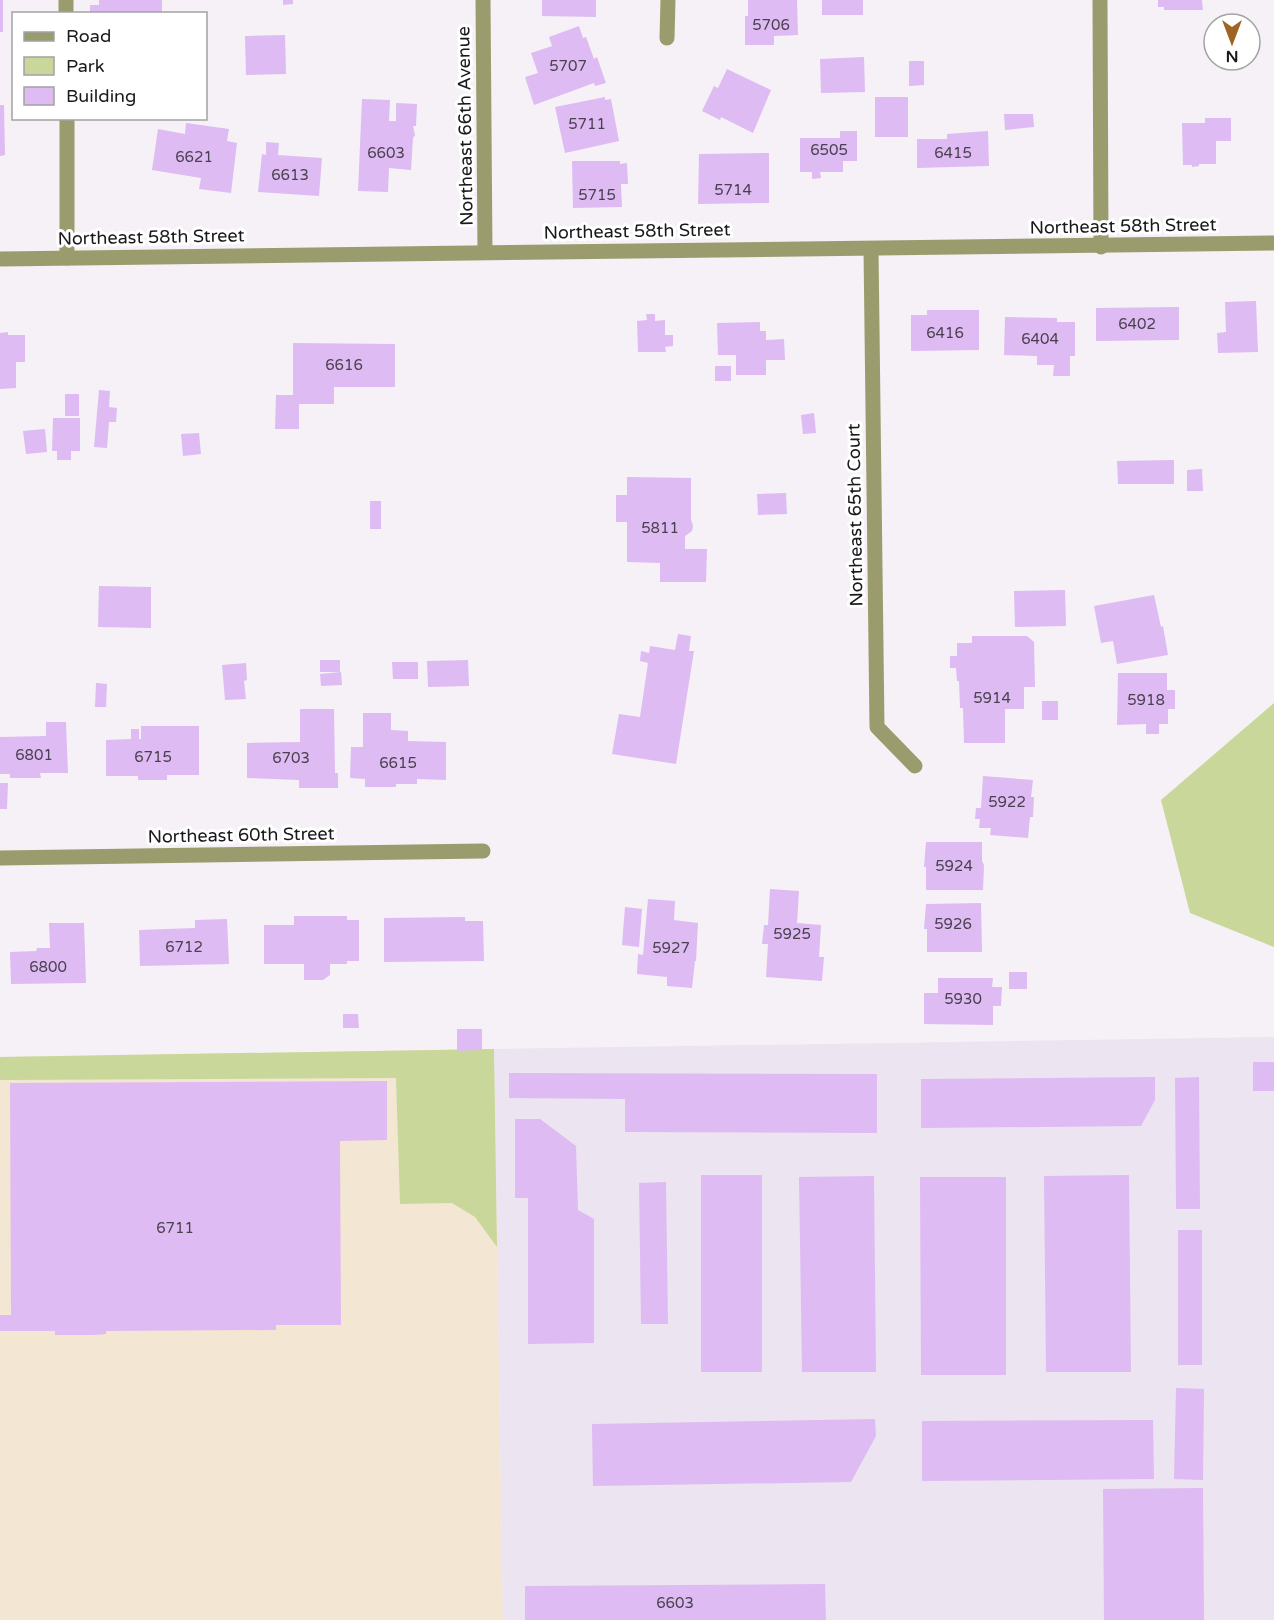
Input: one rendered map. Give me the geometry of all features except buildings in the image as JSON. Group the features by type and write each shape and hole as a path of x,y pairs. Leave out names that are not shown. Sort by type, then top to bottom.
{"street":[{"name":"Northeast 66th Avenue","path":"483,0 485,252"},
{"path":"667,38 668,0"},
{"path":"1100,0 1101,247"},
{"path":"67,120 68,258"},
{"name":"Northeast 58th Street","path":"0,259 1101,247 1274,243"},
{"name":"Northeast 65th Court","path":"871,249 877,727 915,766"},
{"name":"Northeast 60th Street","path":"0,858 483,851"}],"shaded area":[{"path":"1274,1037 1274,1620 503,1620 494,1049"},
{"path":"494,1049 503,1620 0,1620 0,1057"}],"green space":[{"path":"1274,703 1274,947 1190,913 1161,800"},
{"path":"494,1049 497,1247 475,1217 452,1203 400,1204 396,1078 0,1080 0,1057"}]}
